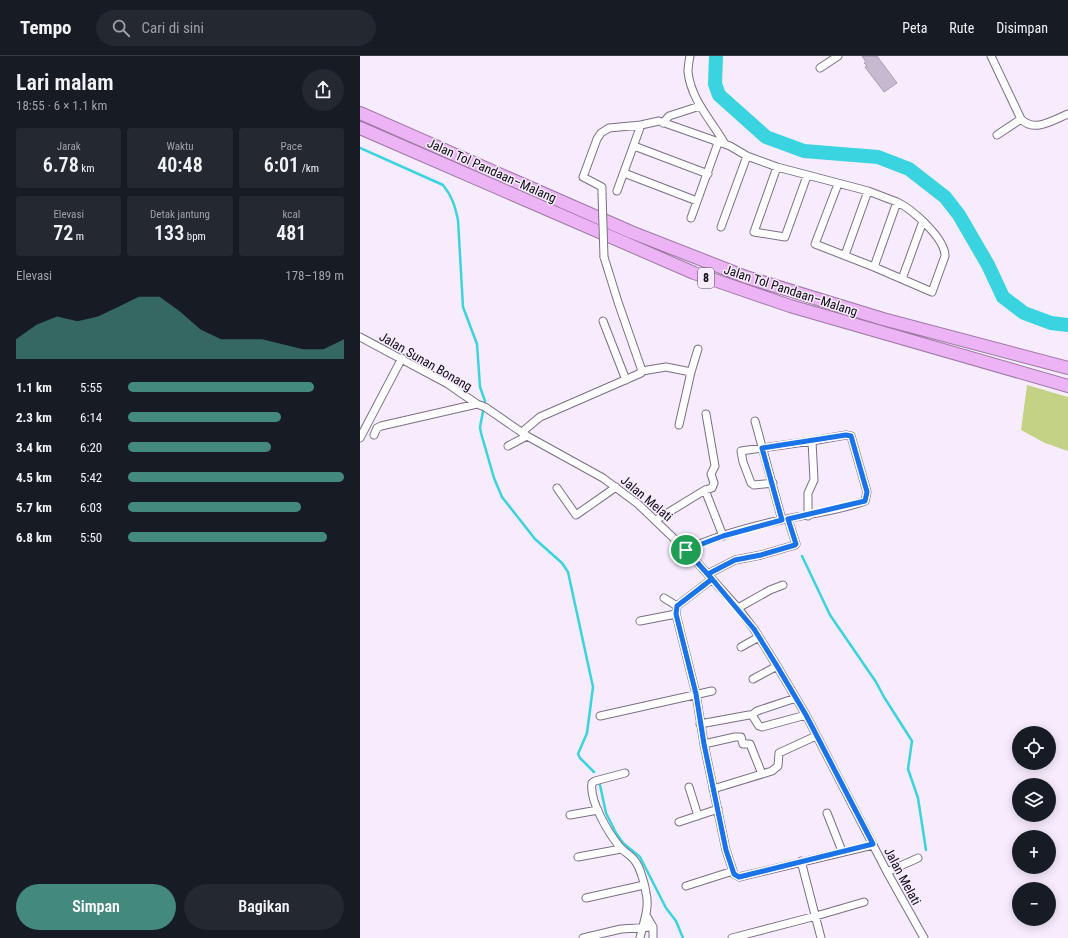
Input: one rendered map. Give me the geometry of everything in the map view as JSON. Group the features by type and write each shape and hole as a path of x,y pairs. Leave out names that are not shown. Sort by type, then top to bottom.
{"highway":[{"name":"Jalan Tol Pandaan–Malang","path":"360,113 631,232 746,277 883,319 1068,368"},
{"name":"Jalan Tol Pandaan–Malang","path":"360,128 694,273 790,306 1068,386"}],"street":[{"path":"690,56 688,71 693,91 700,106 716,127 722,144 708,174 691,218"},
{"path":"820,68 838,56"},
{"path":"992,56 1021,119 1025,124 1033,126 1068,114"},
{"path":"663,123 669,116 700,106"},
{"path":"997,135 1021,119"},
{"path":"642,371 604,257 602,187 583,177 597,139 601,133 609,128 641,125 659,121 722,144 777,167 868,192 897,202 905,206 930,228 945,251 945,256 932,292 845,255 815,244 838,184"},
{"path":"617,191 641,125"},
{"path":"634,146 708,174"},
{"path":"721,227 748,156"},
{"path":"777,167 754,232 785,237 807,176"},
{"path":"624,173 698,201"},
{"path":"845,255 868,192"},
{"path":"874,267 897,202"},
{"path":"902,279 923,221"},
{"path":"603,321 626,380"},
{"name":"Jalan Sunan Bonang","path":"360,338 402,358 448,384 481,406"},
{"path":"679,425 691,372 698,349"},
{"path":"360,438 402,358"},
{"path":"508,446 524,434 540,417 638,375 642,371 666,367 691,372"},
{"path":"374,435 377,428 381,426 481,406"},
{"name":"Jalan Melati","path":"481,406 524,434 603,478 616,487 656,520 686,550 738,608 759,637 806,715 887,872 924,938"},
{"path":"656,520 705,490 712,488 714,484 711,474 715,466 706,414"},
{"path":"640,621 676,610 710,577 735,560 761,555 796,544 773,483 755,421"},
{"path":"686,550 723,536 864,501 867,492 850,435 741,451 743,462 751,484 773,483"},
{"path":"808,516 808,493 814,480 812,441"},
{"path":"557,488 576,515 616,487"},
{"path":"705,490 723,536"},
{"path":"738,608 770,590 783,585"},
{"path":"664,598 676,610 696,694 700,724 726,850 736,876 739,877 873,844"},
{"path":"741,647 759,637"},
{"path":"753,679 777,666"},
{"path":"600,716 712,691"},
{"path":"700,724 752,716 757,711 796,698"},
{"path":"752,716 759,726 762,727 806,715"},
{"path":"713,789 777,768 779,753 816,736"},
{"path":"704,744 741,737 743,744 750,744 762,774"},
{"path":"625,773 596,781 592,783 592,789 598,810 613,838 621,849 636,862 647,894 646,915 640,938"},
{"path":"689,787 698,816"},
{"path":"679,822 718,809"},
{"path":"570,815 598,810"},
{"path":"827,813 842,851"},
{"path":"578,858 621,849"},
{"path":"887,872 918,858"},
{"path":"801,861 822,938"},
{"path":"686,886 733,871"},
{"path":"586,898 644,885"},
{"path":"732,938 864,902"},
{"path":"646,915 653,928 653,938"},
{"path":"583,938 621,929 642,927 653,928"}],"green space":[{"path":"1027,385 1068,397 1068,451 1045,443 1021,430"}],"building":[{"path":"862,56 877,56 897,83 884,92 865,67 867,66 864,63 866,62"}],"waterway":[{"path":"716,56 715,84 719,95 766,137 804,151 878,157 909,169 945,197 959,215 988,265 1003,297 1024,313 1051,323 1068,325"},
{"path":"360,148 443,185 453,201 458,220 463,307 477,344 480,387 485,401 480,427 481,433 494,478 502,497 535,539 562,563 568,572 593,687 587,733 578,754 594,772"},
{"path":"802,556 830,615 876,682 912,741 908,769 918,798 926,850"},
{"path":"600,785 606,813 616,833 623,843 640,857 666,908 676,921 683,938"}],"route":[{"path":"846,435 851,436 867,492 865,501 808,516 788,519 788,523 796,544 795,545 761,555 744,557 735,560 708,574 754,629 777,666 806,715 873,844 739,877 734,874 726,850 700,724 696,694 676,614 677,606 712,579 686,550 698,544 723,536 782,520 773,483 762,448 846,435"}]}
